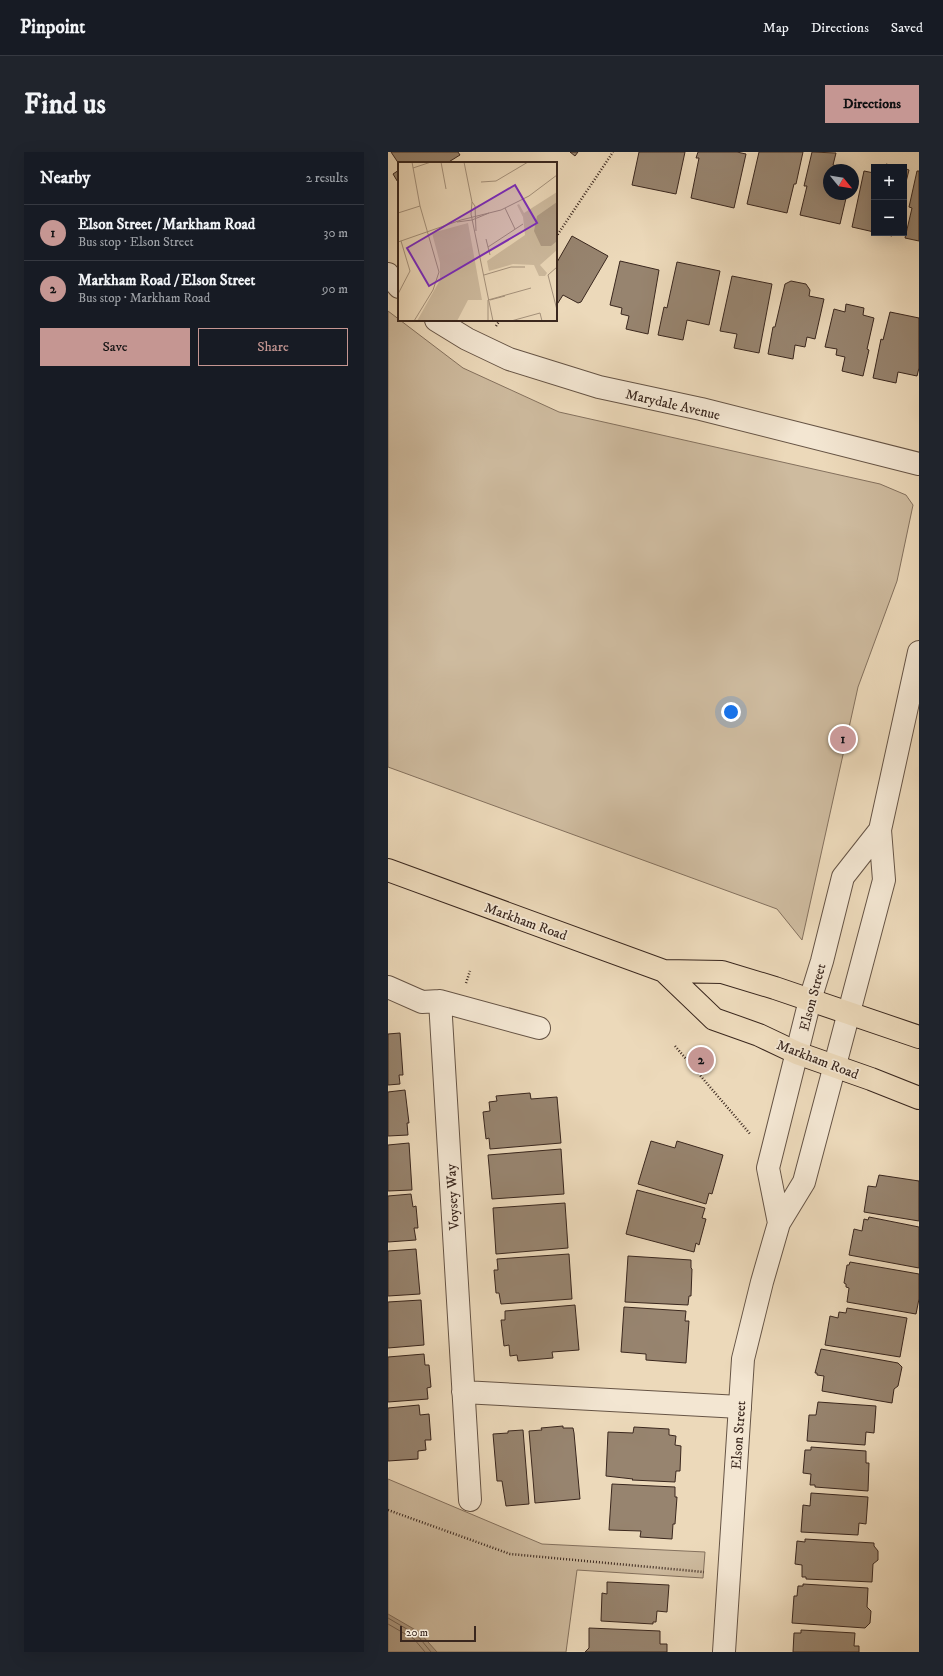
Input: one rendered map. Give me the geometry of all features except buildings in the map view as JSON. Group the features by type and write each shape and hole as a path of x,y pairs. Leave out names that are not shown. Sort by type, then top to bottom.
{"main road":[{"name":"Markham Road","path":"388,870 664,971 722,972 848,1012 919,1037"},
{"name":"Markham Road","path":"664,971 714,1019 759,1035 797,1052 919,1098"}],"street":[{"path":"388,274 398,286"},
{"name":"Marydale Avenue","path":"438,321 467,339 509,359 599,387 701,409 919,464"},
{"name":"Elson Street","path":"724,1652 743,1359 762,1282 779,1223 804,1182 884,880 880,830 919,652"},
{"name":"Elson Street","path":"779,1223 768,1168 810,1000 822,961 843,877 880,830"},
{"path":"388,987 422,1002 440,1001 540,1028"},
{"name":"Voysey Way","path":"440,1001 470,1500"},
{"path":"463,1392 740,1407"}],"path":[{"path":"557,236 613,152"},
{"path":"675,1046 753,1137"},
{"path":"388,1510 510,1554 729,1574"}],"shaded area":[{"path":"388,311 398,319 398,321 401,321 463,368 559,412 880,484 906,495 913,505 897,581 858,687 802,940 777,909 388,767"},
{"path":"388,1479 542,1544 705,1552 703,1578 577,1570 566,1652 388,1652"}],"water":[{"path":"388,1614 419,1632 437,1652 388,1652"}],"place":[{"name":"Elson Street / Markham Road","path":"843,739"},
{"name":"Markham Road / Elson Street","path":"701,1060"}]}
